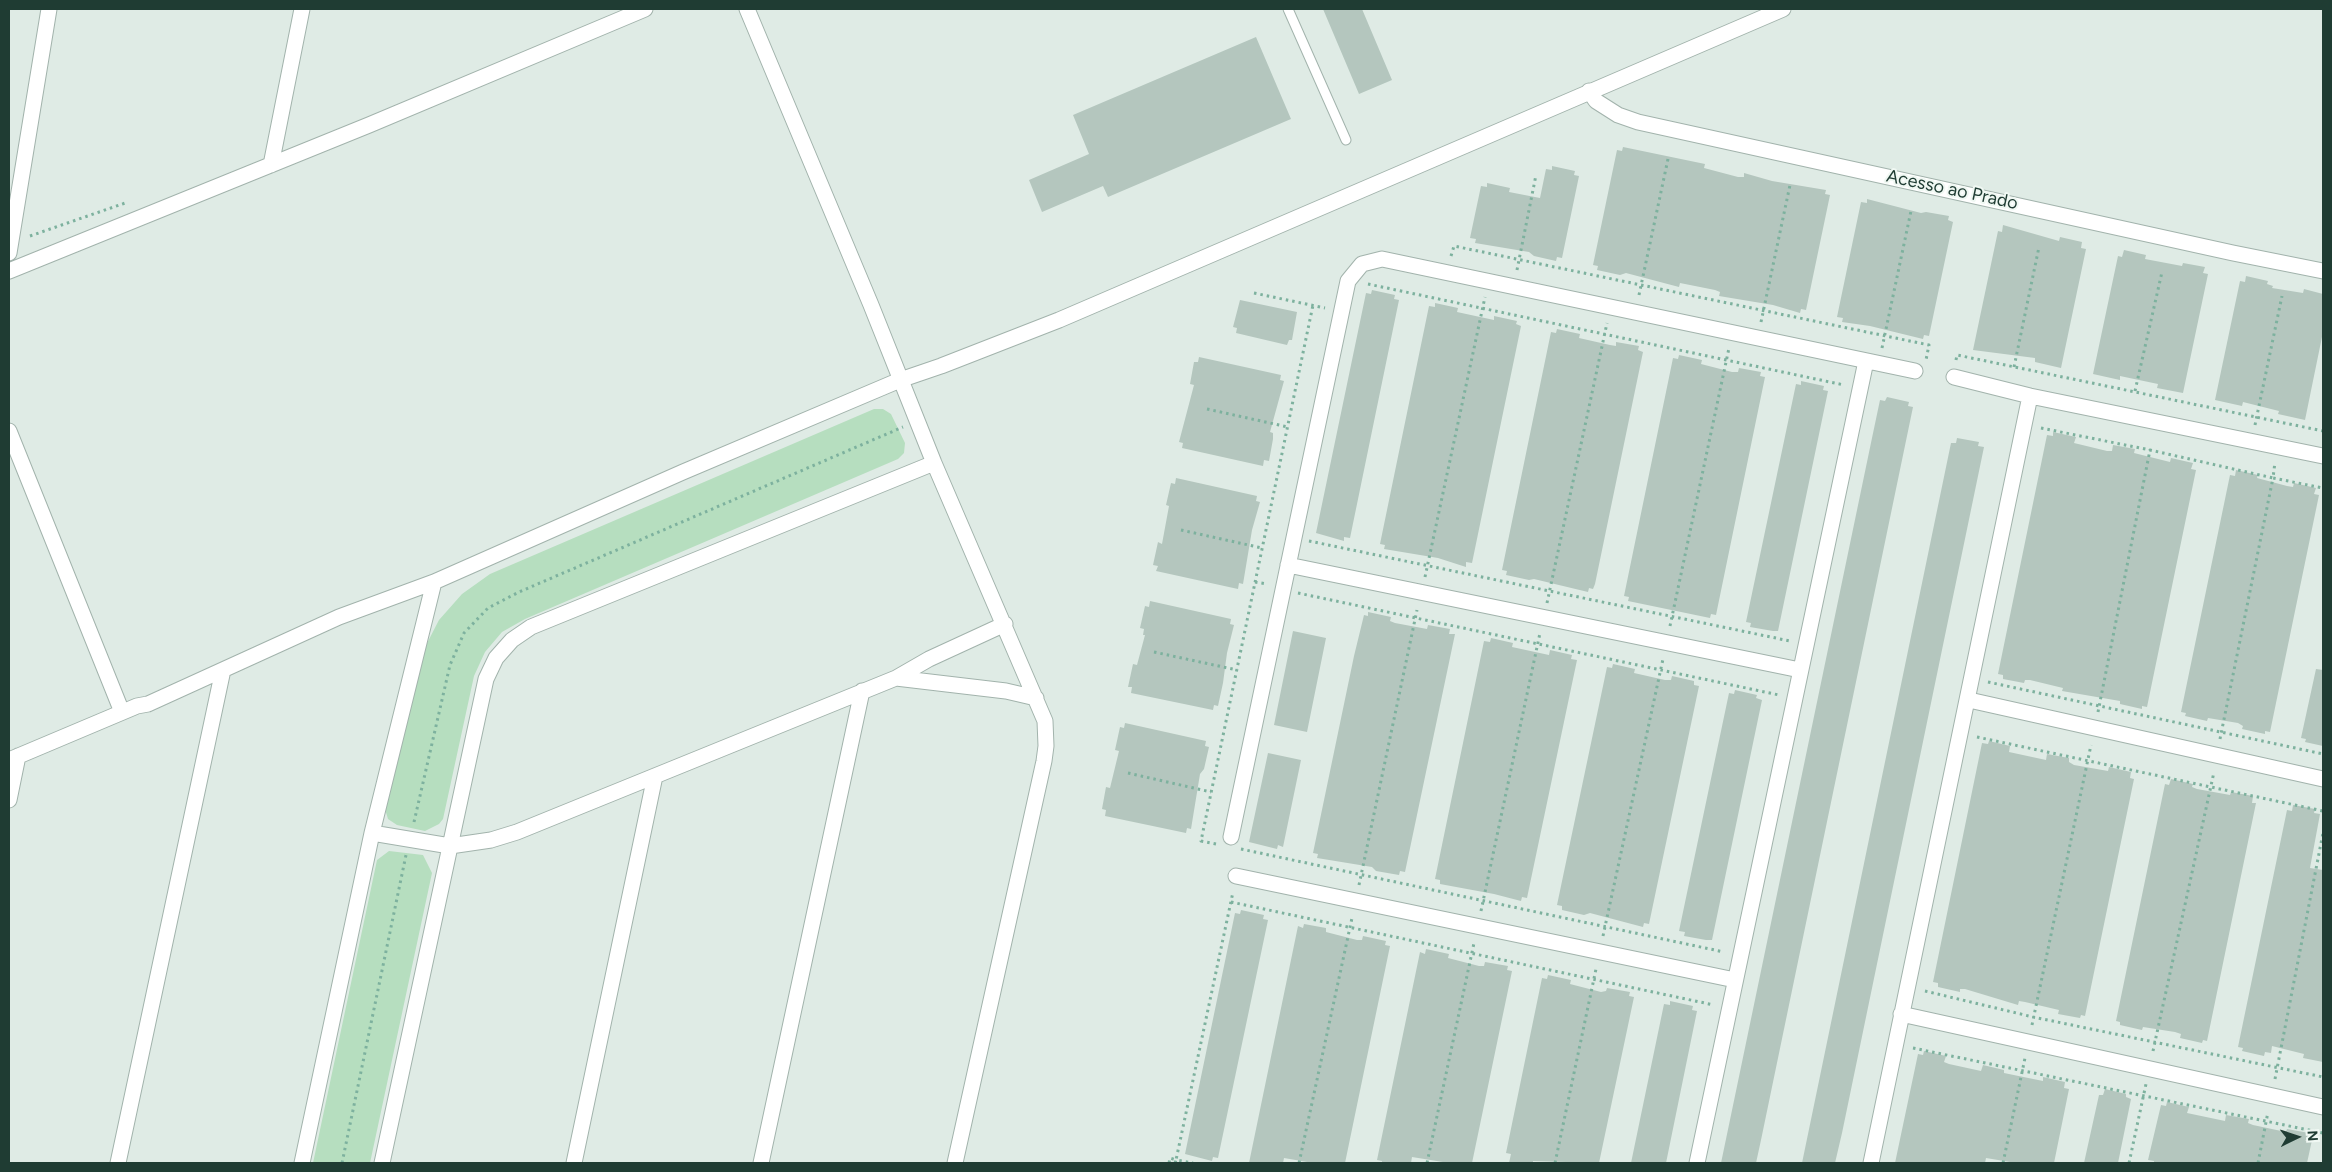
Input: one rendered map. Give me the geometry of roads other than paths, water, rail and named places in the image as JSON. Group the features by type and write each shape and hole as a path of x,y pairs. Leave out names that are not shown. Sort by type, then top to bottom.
{"street":[{"path":"9,253 49,9"},
{"path":"271,165 302,9"},
{"path":"9,271 271,165 645,9"},
{"path":"747,9 934,463 1005,624 1045,721 1046,746 1044,761 955,1163"},
{"path":"9,800 13,758 122,712 148,704 339,617 434,582 674,476 900,380 1059,320 1783,9"},
{"name":"Acesso ao Prado","path":"1590,91 1596,101 1610,110 1638,122 2233,253 2323,271"},
{"path":"1229,843 1348,281 1351,274 1362,264 1382,259 1915,371"},
{"path":"1697,1163 1800,670 1872,362"},
{"path":"1954,377 2030,396 2323,456"},
{"path":"1871,1163 1901,1014 1962,734 2030,396"},
{"path":"9,431 122,712"},
{"path":"382,1163 486,678 496,658 512,640 531,628 934,463"},
{"path":"1288,565 1800,670"},
{"path":"302,1163 372,833 434,582"},
{"path":"372,833 450,846 491,840 517,832 896,678 929,659 1005,624"},
{"path":"118,1163 223,670"},
{"path":"896,678 1006,691 1036,698"},
{"path":"761,1163 862,692"},
{"path":"1969,700 2323,779"},
{"path":"574,1163 655,776"},
{"path":"1236,876 1735,980"},
{"path":"1901,1014 2323,1107"}],"lane":[{"path":"1288,9 1346,140"}]}
